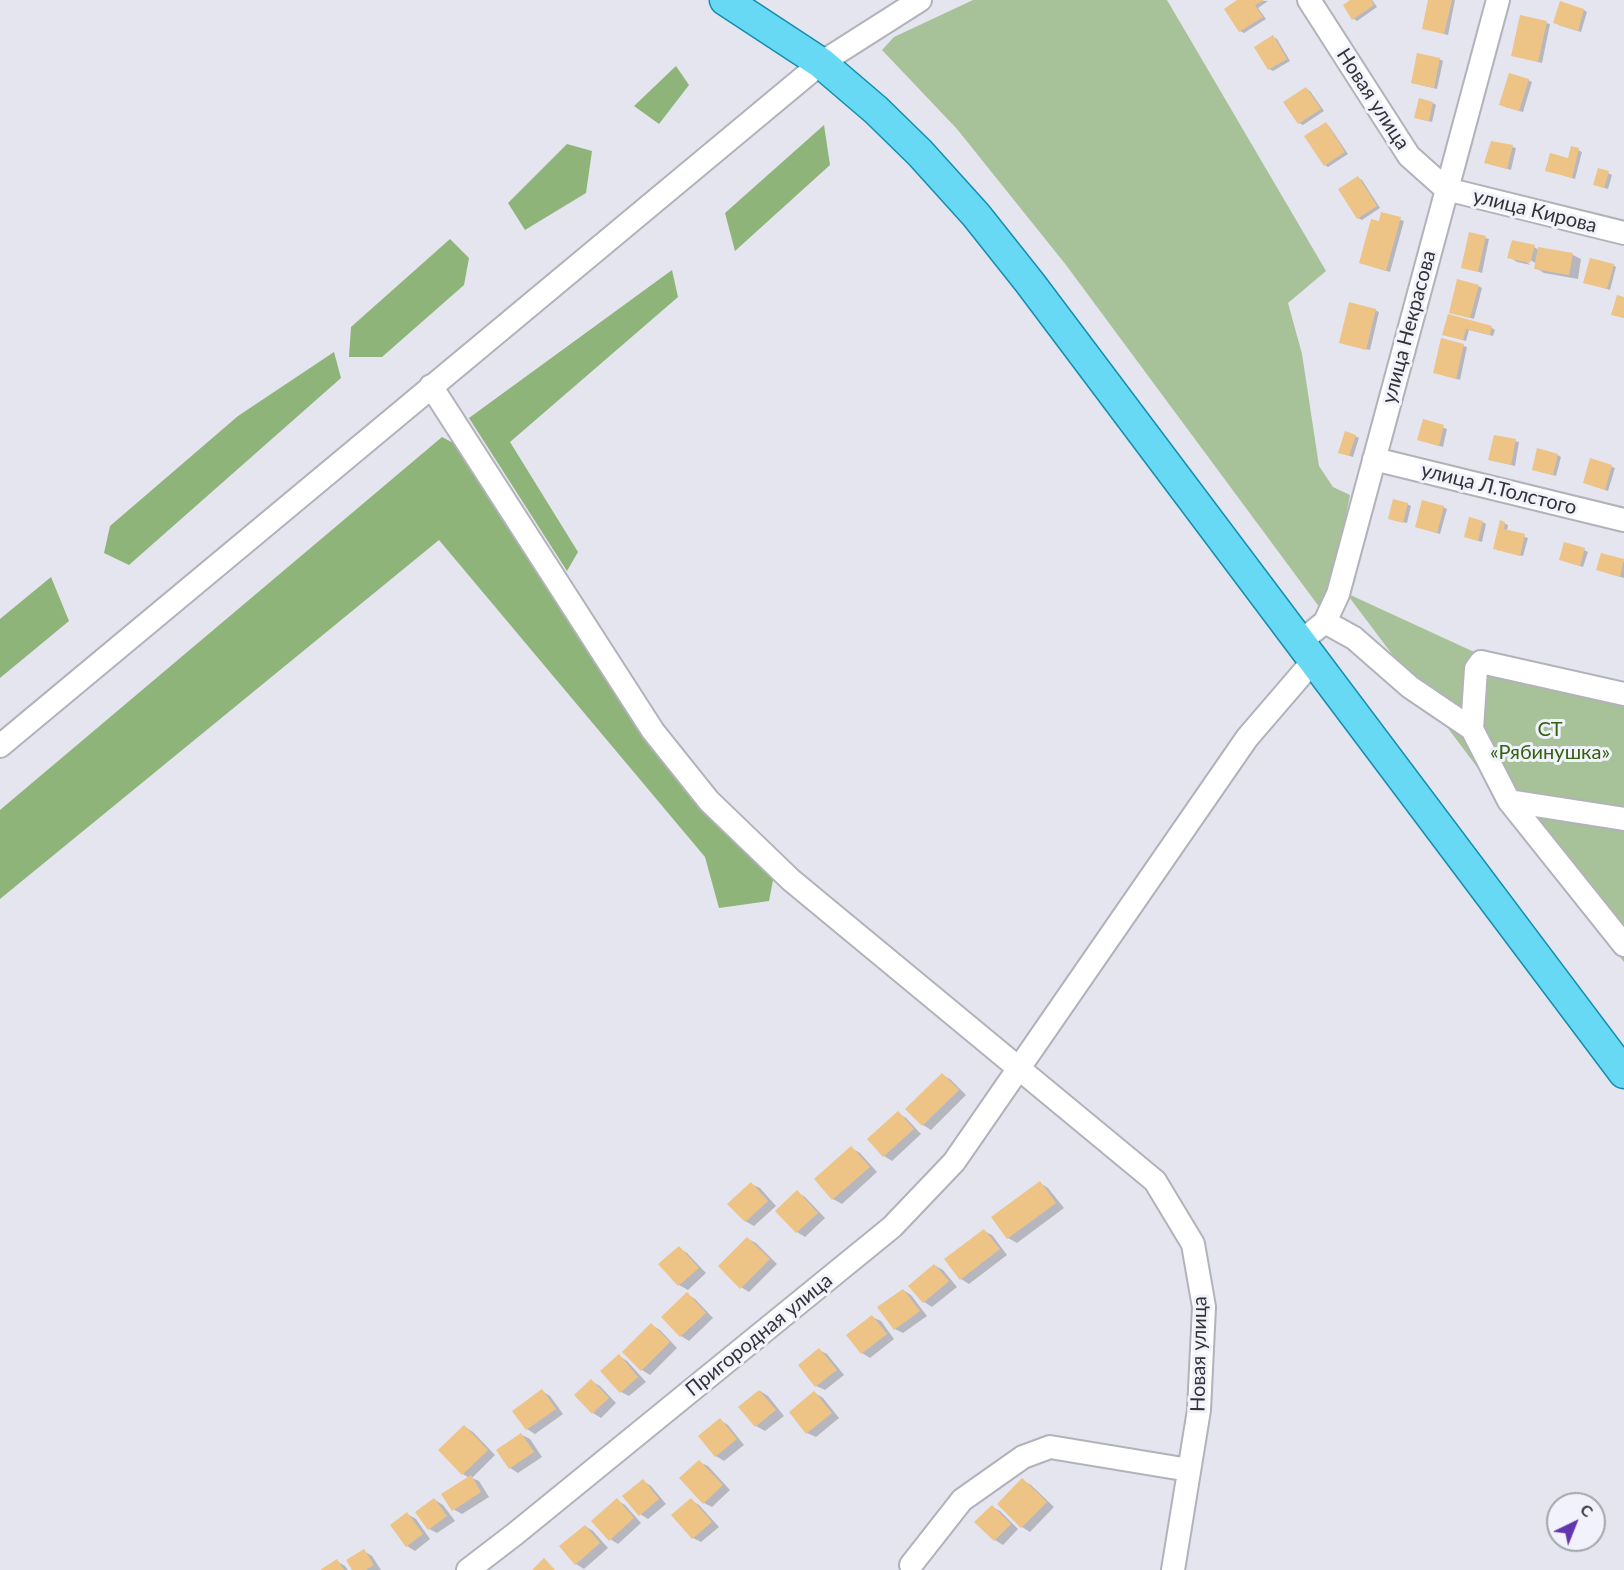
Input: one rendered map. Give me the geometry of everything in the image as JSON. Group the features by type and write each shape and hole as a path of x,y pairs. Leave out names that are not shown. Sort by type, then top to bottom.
{"main road":[{"path":"726,0 821,63 876,110 920,153 976,215 1037,292 1621,1063"}],"street":[{"path":"0,746 821,63 920,0"},
{"name":"Новая улица","path":"1309,0 1410,156 1446,189"},
{"name":"улица Некрасова","path":"1307,651 1325,622 1338,594 1498,0"},
{"name":"улица Кирова","path":"1446,189 1624,233"},
{"name":"Новая улица","path":"431,386 653,731 709,801 791,880 1155,1181 1193,1244 1204,1307 1199,1410 1173,1570"},
{"name":"улица Л.Толстого","path":"1374,459 1624,520"},
{"path":"1325,622 1354,638 1410,687 1472,729 1509,801 1624,945"},
{"name":"Пригородная улица","path":"468,1570 892,1227 954,1162 1307,651"},
{"path":"1472,729 1476,669 1481,662 1624,694"},
{"path":"1509,801 1624,819"},
{"path":"910,1565 962,1500 1023,1457 1050,1447 1189,1470"}],"green space":[{"path":"973,0 1167,0 1326,271 1288,303 1302,354 1319,466 1333,487 1350,495 1331,590 1320,608 1066,265 957,129 882,50 894,37"},
{"path":"676,66 689,85 659,124 634,106"},
{"path":"824,125 830,165 735,251 725,213"},
{"path":"567,144 592,151 586,193 525,230 508,203"},
{"path":"450,239 469,258 464,285 382,357 349,357 351,327"},
{"path":"672,270 678,297 510,442 578,552 567,571 469,418"},
{"path":"334,352 341,378 129,565 104,553 110,526 238,416"},
{"path":"442,437 457,445 674,768 774,875 769,901 719,908 705,857 439,540 0,899 0,810"},
{"path":"51,577 69,621 0,678 0,619"},
{"name":"СТ «Рябинушка»","path":"1346,593 1472,651 1624,682 1624,962"}],"building":[{"path":"1237,0 1264,0 1255,5 1263,17 1239,32 1224,9"},
{"path":"1350,0 1371,0 1374,5 1352,20 1343,5"},
{"path":"1428,0 1452,0 1444,34 1422,29"},
{"path":"1560,1 1584,9 1578,31 1553,23"},
{"path":"1520,15 1547,21 1538,62 1511,56"},
{"path":"1273,35 1287,59 1268,70 1254,47"},
{"path":"1417,53 1440,58 1434,88 1411,83"},
{"path":"1509,73 1529,79 1519,111 1499,105"},
{"path":"1306,87 1321,109 1298,124 1283,102"},
{"path":"1419,98 1433,102 1429,121 1414,118"},
{"path":"1326,122 1345,152 1324,166 1304,136"},
{"path":"1491,141 1513,145 1507,169 1484,163"},
{"path":"1571,146 1579,148 1572,178 1545,171 1550,153 1568,158"},
{"path":"1598,168 1609,171 1604,188 1593,185"},
{"path":"1358,176 1377,206 1357,219 1338,189"},
{"path":"1381,212 1401,217 1386,271 1359,263 1371,219 1379,221"},
{"path":"1469,232 1486,236 1478,272 1461,268"},
{"path":"1512,240 1535,245 1530,263 1507,258"},
{"path":"1538,247 1573,253 1569,275 1534,269"},
{"path":"1590,258 1614,264 1607,289 1583,283"},
{"path":"1457,279 1479,285 1470,318 1449,313"},
{"path":"1617,295 1624,297 1624,318 1611,315"},
{"path":"1349,302 1376,309 1366,350 1339,343"},
{"path":"1448,314 1492,326 1490,335 1466,329 1463,340 1442,335"},
{"path":"1441,338 1464,344 1456,379 1433,373"},
{"path":"1423,419 1444,425 1439,446 1417,440"},
{"path":"1345,431 1356,435 1349,456 1338,453"},
{"path":"1494,435 1516,439 1511,465 1488,460"},
{"path":"1537,448 1558,454 1553,475 1532,470"},
{"path":"1590,458 1612,465 1605,490 1583,483"},
{"path":"1393,499 1408,503 1403,523 1388,519"},
{"path":"1422,500 1444,506 1437,533 1415,527"},
{"path":"1469,517 1483,521 1478,541 1464,537"},
{"path":"1500,520 1505,522 1504,529 1525,534 1520,556 1493,549"},
{"path":"1564,542 1585,548 1580,566 1559,560"},
{"path":"1601,553 1624,559 1620,577 1596,570"},
{"path":"942,1073 959,1090 922,1126 905,1109"},
{"path":"898,1111 914,1129 883,1157 867,1139"},
{"path":"851,1146 870,1167 832,1200 814,1179"},
{"path":"1040,1181 1056,1203 1007,1239 991,1217"},
{"path":"751,1182 768,1201 745,1222 727,1204"},
{"path":"797,1190 818,1213 796,1233 775,1211"},
{"path":"984,1229 1000,1249 960,1280 944,1259"},
{"path":"747,1237 770,1259 740,1289 718,1266"},
{"path":"679,1246 699,1268 678,1286 658,1264"},
{"path":"934,1264 949,1281 923,1303 908,1286"},
{"path":"903,1289 920,1311 894,1330 877,1307"},
{"path":"687,1292 706,1313 680,1337 661,1317"},
{"path":"872,1315 887,1334 861,1354 846,1335"},
{"path":"651,1323 670,1342 641,1371 622,1352"},
{"path":"819,1348 837,1370 815,1387 798,1365"},
{"path":"619,1354 638,1377 620,1393 600,1371"},
{"path":"591,1379 609,1398 592,1414 574,1395"},
{"path":"542,1389 556,1409 526,1430 512,1411"},
{"path":"759,1390 776,1410 755,1427 738,1407"},
{"path":"814,1391 832,1413 806,1434 789,1412"},
{"path":"720,1418 737,1439 715,1457 698,1436"},
{"path":"464,1425 488,1450 462,1475 438,1450"},
{"path":"521,1433 534,1452 509,1469 496,1450"},
{"path":"699,1460 723,1485 703,1504 679,1478"},
{"path":"471,1475 481,1492 452,1511 441,1494"},
{"path":"1022,1478 1047,1502 1021,1528 997,1504"},
{"path":"643,1479 659,1499 639,1516 622,1496"},
{"path":"434,1498 447,1516 428,1530 415,1512"},
{"path":"617,1498 634,1518 609,1541 591,1521"},
{"path":"691,1498 712,1522 692,1539 671,1515"},
{"path":"992,1505 1011,1524 994,1541 974,1522"},
{"path":"407,1512 423,1534 406,1547 390,1525"},
{"path":"585,1525 600,1543 575,1565 559,1546"},
{"path":"364,1549 374,1565 366,1570 352,1570 346,1560"},
{"path":"544,1558 555,1570 532,1570"},
{"path":"337,1559 344,1570 320,1570"}]}
